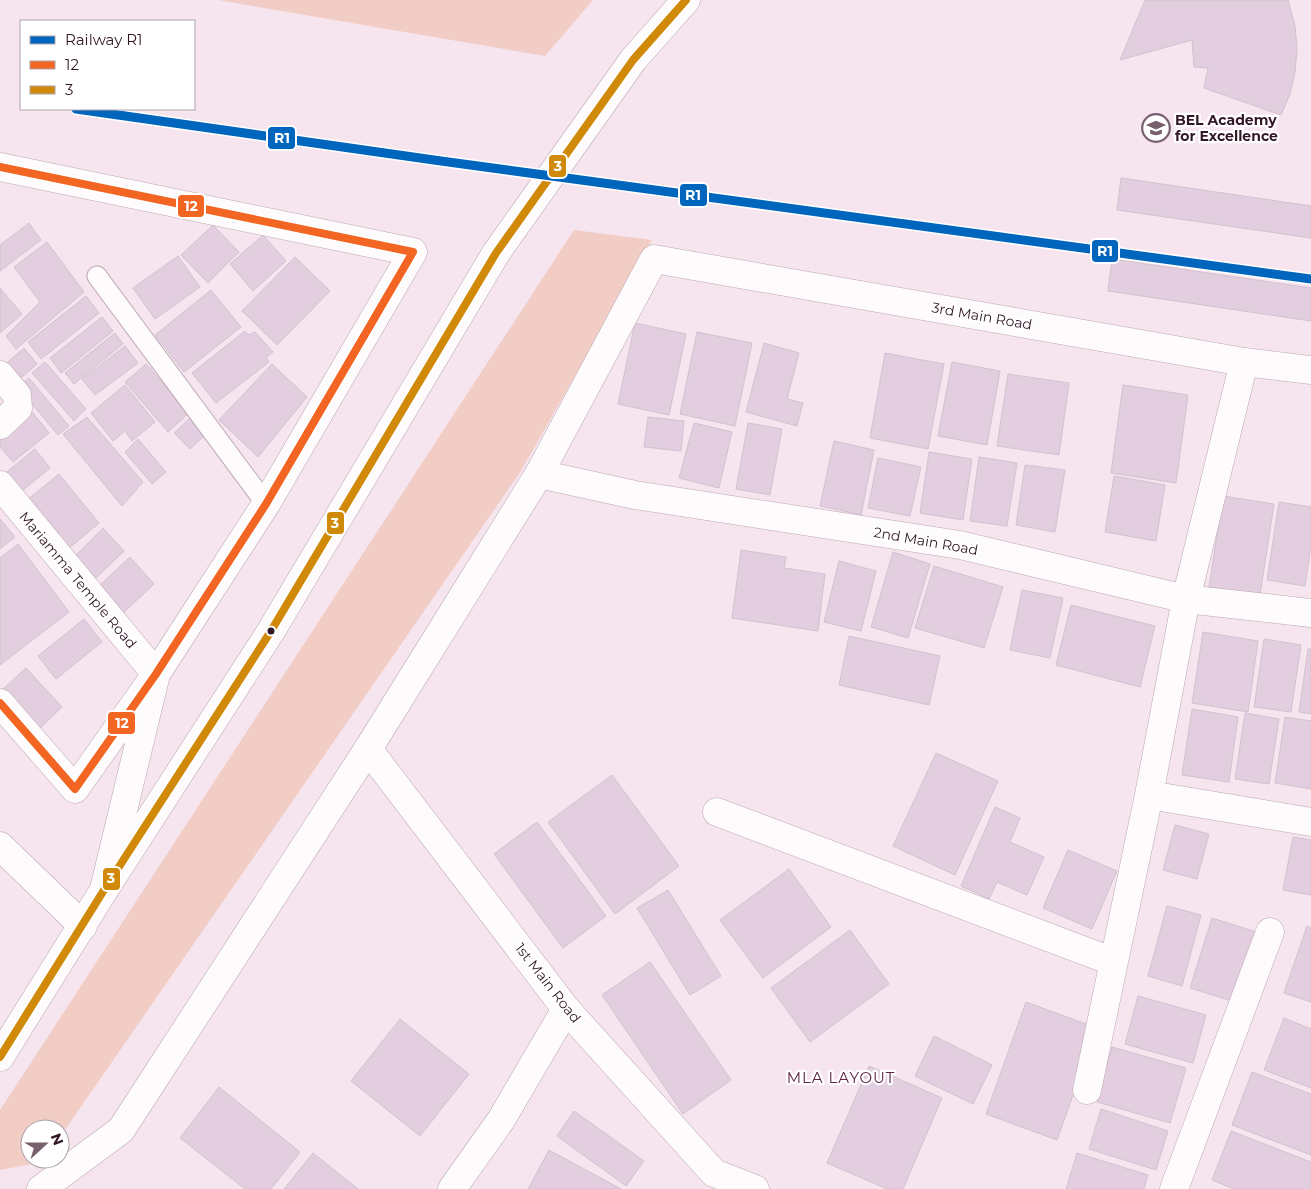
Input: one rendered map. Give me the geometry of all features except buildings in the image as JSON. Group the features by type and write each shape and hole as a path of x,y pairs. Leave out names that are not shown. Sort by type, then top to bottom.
{"street":[{"path":"0,1057 104,890 271,631 496,253 633,60 686,0"},
{"path":"0,167 413,252 266,504 156,674 75,789 0,703"},
{"name":"3rd Main Road","path":"539,474 654,259 1244,362 1311,370"},
{"path":"1087,1090 1149,796 1186,599 1244,362"},
{"path":"0,375 17,395 18,408 0,425"},
{"path":"41,1189 122,1130 368,749 539,474"},
{"name":"2nd Main Road","path":"539,474 635,495 960,545 1186,599 1311,613"},
{"name":"Mariamma Temple Road","path":"0,486 156,674"},
{"path":"104,890 156,674"},
{"name":"1st Main Road","path":"368,749 566,1008 714,1173 755,1189"},
{"path":"1149,796 1311,822"},
{"path":"717,812 1114,962"},
{"path":"0,846 83,926"},
{"path":"1174,1189 1270,932"},
{"path":"452,1189 501,1120 566,1008"}],"lane":[{"path":"97,276 266,504"}],"shaded area":[{"path":"218,0 593,0 545,56"},
{"path":"574,230 652,240 521,471 70,1123 70,1119 20,1119 20,1166 0,1170 0,1110"}],"rail line":[{"name":"R1","path":"83,110 441,161 1311,279"}],"transit line":[{"name":"3","path":"0,1057 104,890 271,631 496,253 633,60 686,0"},
{"name":"12","path":"0,167 413,252 266,504 156,674 75,789 0,703"}],"place":[{"name":"BEL Academy for Excellence","path":"1156,128"}],"district":[{"name":"MLA LAYOUT","path":"841,1077"}]}
